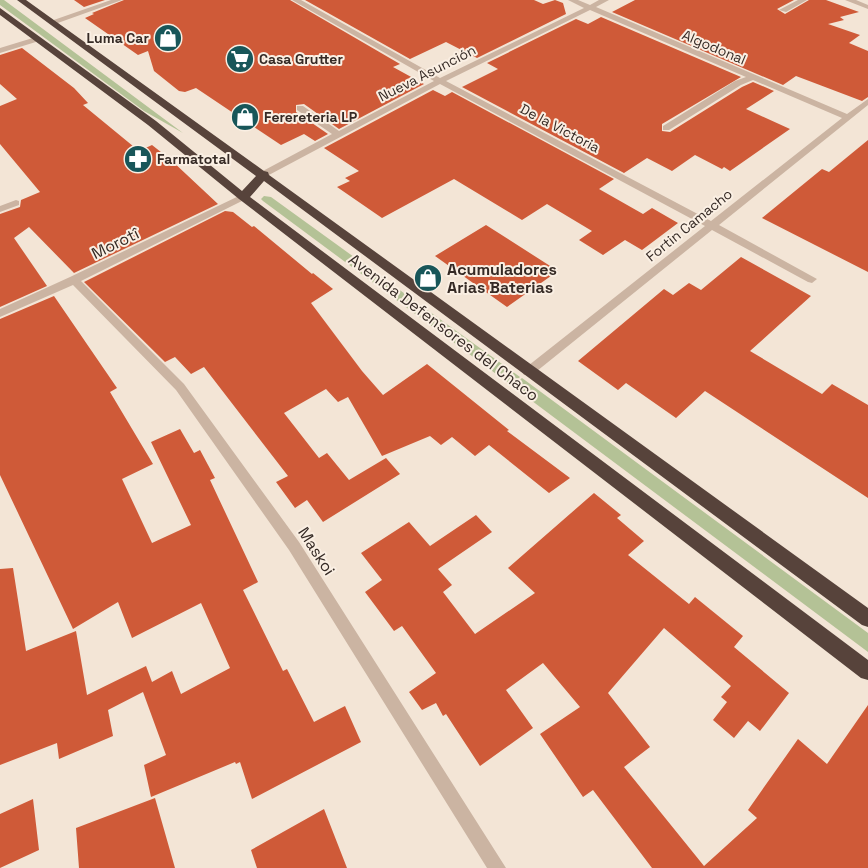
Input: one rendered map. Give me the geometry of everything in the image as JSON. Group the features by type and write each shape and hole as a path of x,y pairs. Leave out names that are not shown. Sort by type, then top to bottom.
{"highway":[{"name":"Avenida Defensores del Chaco","path":"21,0 264,174 528,372 868,619"},
{"path":"0,11 36,39"},
{"name":"Avenida Defensores del Chaco","path":"36,39 152,123 172,129 246,193 868,671"},
{"path":"246,193 264,174"}],"street":[{"path":"52,22 117,0"},
{"name":"De la Victoria","path":"296,0 440,81 812,278"},
{"name":"Algodonal","path":"572,0 848,117"},
{"name":"Nueva Asunción","path":"264,174 440,81 605,0"},
{"path":"783,10 803,0"},
{"path":"849,0 868,6"},
{"path":"0,51 36,39"},
{"path":"666,128 738,82 752,76"},
{"name":"Fortin Camacho","path":"528,372 868,101"},
{"path":"300,108 339,135"},
{"name":"Morotî","path":"0,313 74,280 246,193"},
{"path":"0,209 16,203"},
{"name":"Maskoi","path":"74,280 186,394 294,546 497,868"}],"green space":[{"path":"0,0 4,0 183,133 144,111 0,5"},
{"path":"264,196 271,197 520,377 511,385 263,201 261,199"},
{"path":"522,378 868,633 868,652 512,386"}],"building":[{"path":"74,0 105,0 84,7"},
{"path":"124,0 290,0 400,64 393,67 424,84 339,129 304,104 296,105 296,112 328,134 315,141 304,134 281,145 196,88 185,92 179,91 154,71 148,51 138,55 85,18 94,14 92,13"},
{"path":"305,0 534,0 543,4 555,0 563,3 566,14 477,58 446,42 410,59"},
{"path":"635,0 794,0 777,9 785,14 809,0 826,0 859,12 840,17 844,20 828,24 860,35 849,43 868,51 868,97 862,101 796,76 783,85 612,12"},
{"path":"601,17 741,77 662,124 662,131 670,132 753,82 774,91 746,109 790,129 730,171 724,167 722,169 695,155 672,171 647,158 624,173 462,87 498,69 487,63 576,19 588,24"},
{"path":"22,48 74,88 88,103 83,105 139,151 152,145 218,204 74,273 29,227 14,238 47,286 0,307 0,214 20,207 21,200 40,192 0,144 0,106 17,99 0,84 0,55"},
{"path":"433,90 445,96 452,92 614,179 599,189 643,214 652,208 678,223 642,250 625,240 603,255 579,240 592,231 547,204 522,220 454,179 382,218 337,187 350,181 345,178 359,171 324,148"},
{"path":"868,140 868,272 762,218 822,169 829,172"},
{"path":"225,211 233,212 252,227 254,226 333,289 311,303 362,371 383,395 427,364 509,430 507,431 570,478 549,493 489,445 475,456 452,437 441,445 430,436 382,456 348,397 338,402 326,389 284,413 319,458 327,453 349,480 386,458 400,474 323,522 307,500 295,508 276,482 288,476 204,367 191,374 175,357 165,362 84,282"},
{"path":"486,225 558,271 507,307 435,256"},
{"path":"741,257 811,296 750,351 822,394 832,384 868,405 868,498 705,391 676,418 626,383 618,390 578,361 664,289 673,295 689,283 701,290"},
{"path":"54,296 117,388 110,392 153,464 122,479 152,543 191,525 151,442 180,429 194,453 200,450 215,478 210,480 258,582 243,590 283,671 287,669 314,722 345,706 361,742 252,799 240,762 236,764 235,762 151,797 144,765 166,755 143,692 108,710 113,736 59,759 57,743 0,765 0,569 13,568 26,651 76,631 87,695 146,666 152,682 172,671 181,694 230,668 201,603 132,638 118,602 73,629 0,475 0,319"},
{"path":"594,493 621,515 617,518 644,541 628,555 689,604 695,597 743,636 734,647 789,693 760,731 748,721 734,738 713,720 727,702 721,697 731,686 664,628 608,693 650,747 624,767 704,866 757,818 748,810 798,739 827,764 868,705 868,868 652,868 593,790 583,797 540,734 580,707 543,663 506,690 533,728 480,766 446,714 443,716 436,703 422,710 409,692 436,673 402,626 394,631 365,592 382,580 361,553 409,522 430,546 476,515 492,532 438,569 452,585 443,592 475,634 535,593 508,568"},
{"path":"155,798 175,868 79,868 76,828"},
{"path":"33,799 39,850 0,868 0,814"},
{"path":"324,809 347,868 257,868 251,850"}],"place":[{"name":"Luma Car","path":"168,38"},
{"name":"Casa Grutter","path":"240,59"},
{"name":"Ferereteria LP","path":"245,117"},
{"name":"Farmatotal","path":"138,159"},
{"name":"Acumuladores Arias Baterias","path":"428,278"}]}
